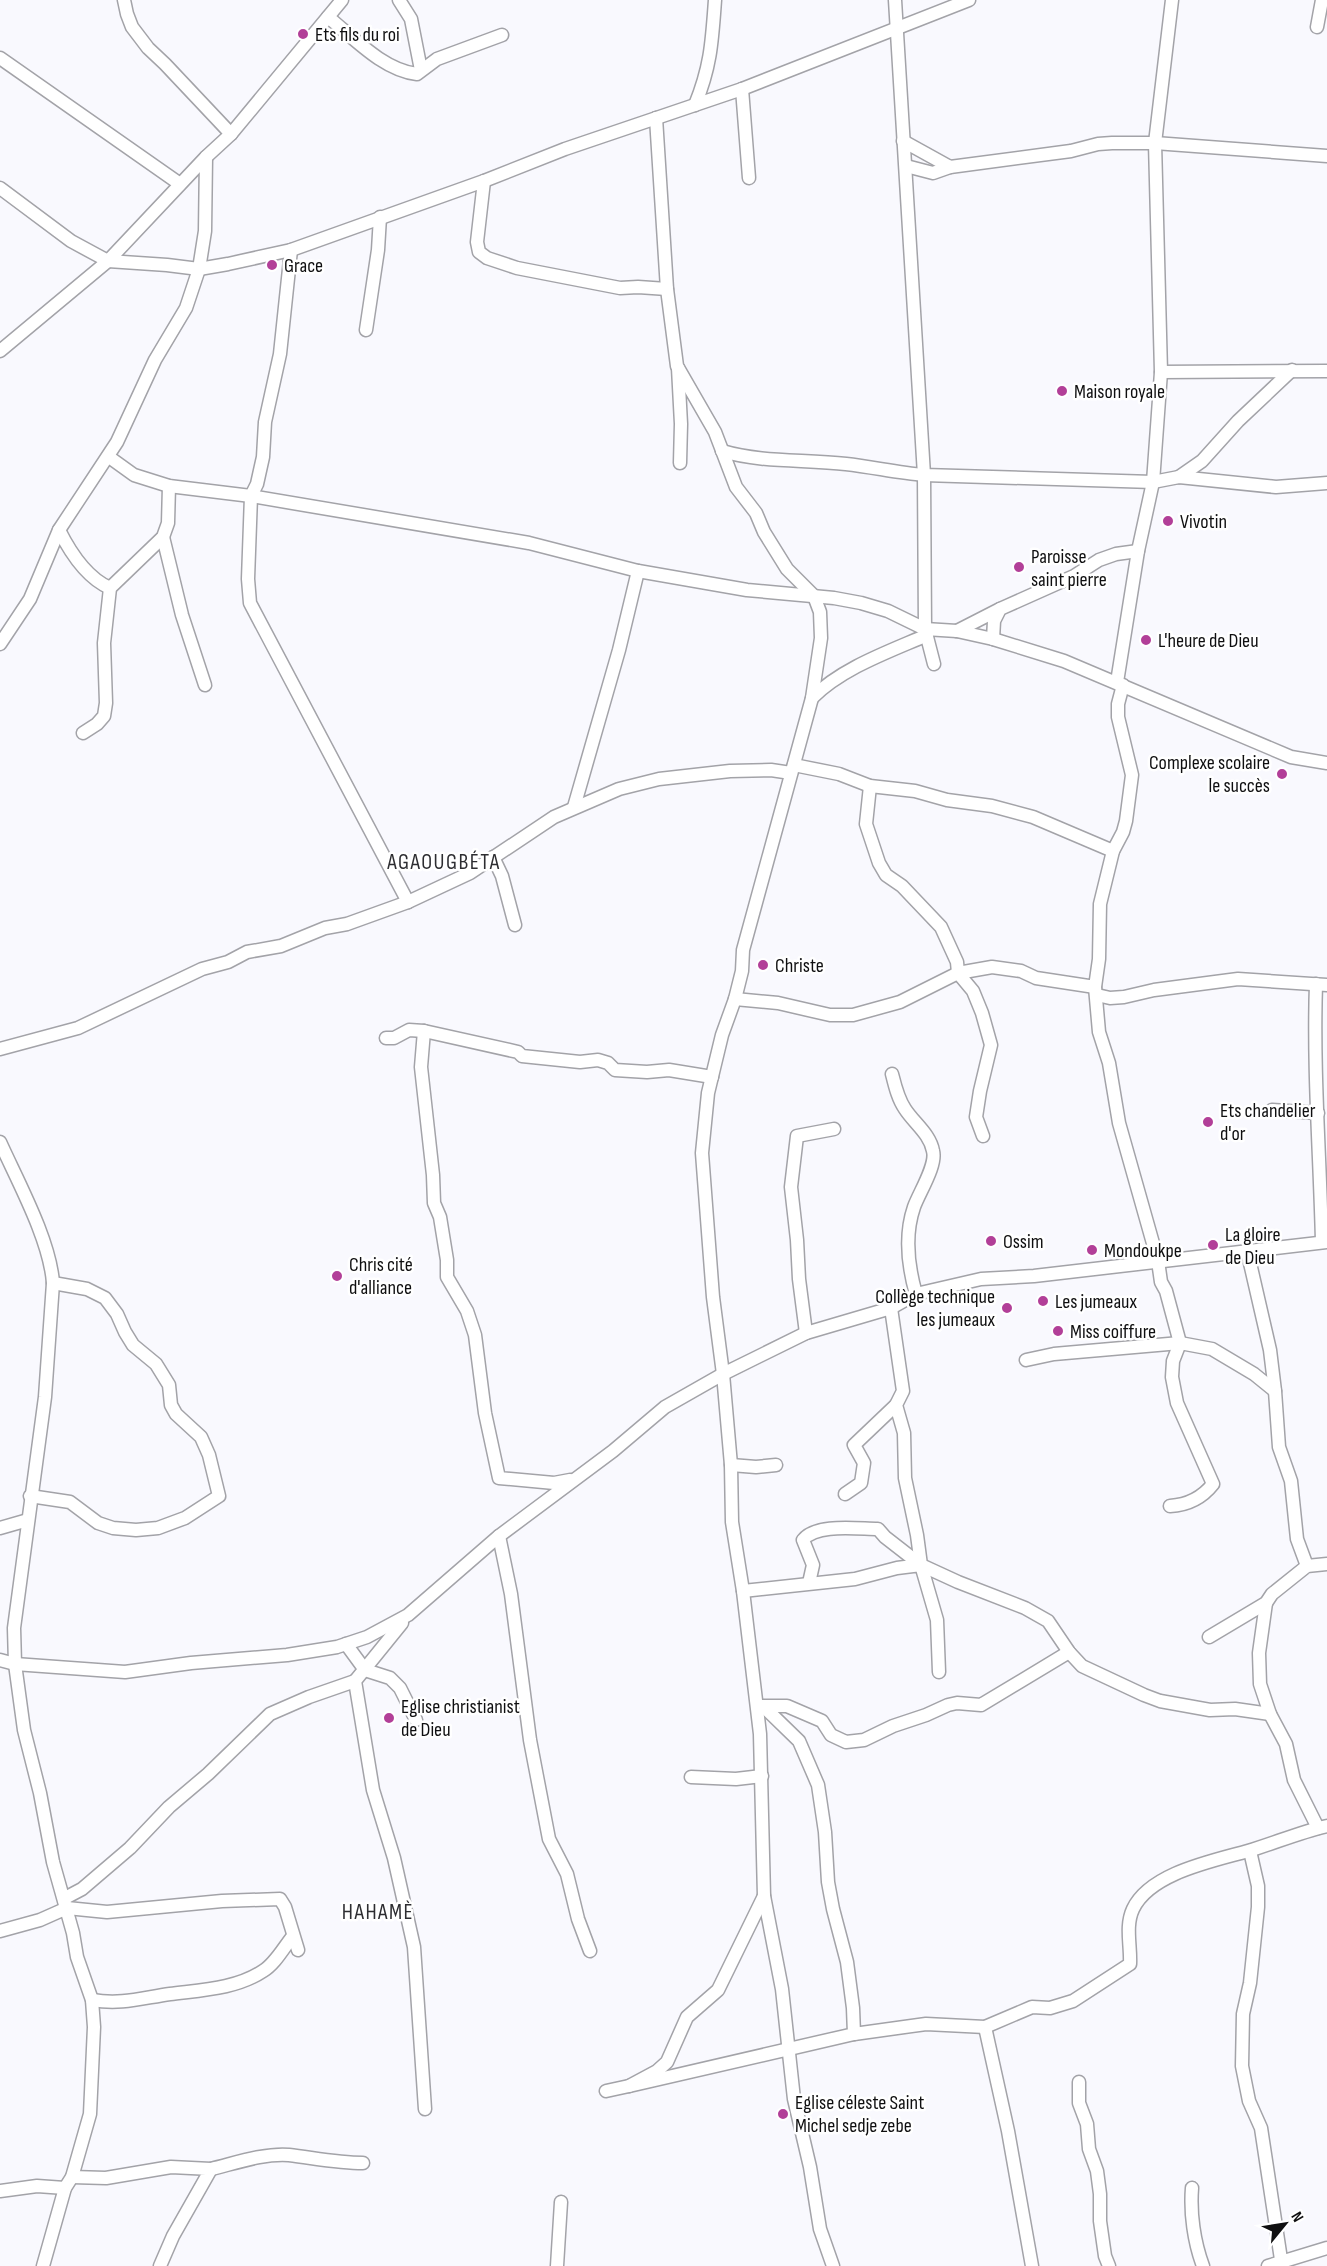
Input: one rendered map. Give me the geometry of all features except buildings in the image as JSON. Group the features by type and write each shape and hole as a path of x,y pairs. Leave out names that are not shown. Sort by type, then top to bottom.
{"street":[{"path":"124,0 132,27 147,48 231,134"},
{"path":"0,351 54,309 108,261 206,157 231,134 342,0"},
{"path":"399,0 411,19 421,70"},
{"path":"695,105 707,76 715,0"},
{"path":"895,0 924,475 926,632 934,664"},
{"path":"0,188 71,241 108,261 199,269 228,264 291,250 484,181 564,149 742,89 969,0"},
{"path":"1170,1506 1180,1506 1200,1497 1213,1484 1177,1403 1172,1377 1173,1361 1180,1343 1166,1291 1161,1282 1158,1261 1119,1123 1109,1063 1099,1032 1096,991 1100,904 1113,851 1126,821 1132,775 1130,758 1121,735 1118,704 1138,551 1153,482 1161,372 1155,143 1172,0"},
{"path":"1317,27 1322,0"},
{"path":"328,17 396,70 417,74 437,59 502,34"},
{"path":"0,58 180,184"},
{"path":"742,89 748,178"},
{"path":"656,118 667,289 677,366 681,424 680,463"},
{"path":"903,141 950,167"},
{"path":"906,166 933,173 950,167 1071,151 1098,144 1155,143 1327,156"},
{"path":"0,644 30,599 59,530 109,457 154,360 186,308 199,269 203,247 206,157"},
{"path":"484,181 477,242 479,252 487,258 517,268 620,288 667,289"},
{"path":"366,330 378,250 380,217"},
{"path":"203,247 228,264"},
{"path":"291,250 280,354 265,422 263,457 251,496 248,579 252,609 408,903"},
{"path":"677,366 715,432 736,487 756,513 764,532 787,569 814,596 820,612 821,638 812,698 743,950 742,972 735,999 722,1035 708,1093 702,1153 713,1297 731,1465 732,1522 761,1706 764,1896 778,1966 794,2099 810,2167 818,2220 833,2266"},
{"path":"1179,477 1202,461 1238,421 1292,370"},
{"path":"1161,372 1327,371"},
{"path":"722,451 742,457 846,464 894,473 924,475 1153,482 1179,477 1276,487 1327,483"},
{"path":"109,457 134,475 169,486 251,496 529,543 638,571 747,590 861,603 888,610 926,632"},
{"path":"83,733 97,724 104,716 104,643 110,588 163,537 168,523 169,486"},
{"path":"59,530 66,545 81,564 98,582 110,588"},
{"path":"163,537 182,615 205,685"},
{"path":"957,631 1074,576 1099,560 1116,554 1138,551"},
{"path":"574,807 619,650 638,571"},
{"path":"993,639 994,621 1000,609"},
{"path":"812,698 820,689 855,668 926,632 957,631 993,639 1064,661 1291,757 1327,763"},
{"path":"0,1049 78,1028 202,969 228,962 247,952 281,946 325,928 347,924 408,903 470,873 537,826 574,807 619,789 659,779 730,771 792,769 839,774 870,786 915,790 947,800 993,806 1034,817 1113,851"},
{"path":"870,786 866,824 879,863 886,875 902,886 941,927 957,962 958,973 973,991 982,1013 991,1045 976,1116 983,1136"},
{"path":"493,857 502,876 515,925"},
{"path":"0,1660 15,1664 125,1672 192,1663 287,1655 346,1644 390,1626 408,1615 499,1536 613,1451 664,1407 723,1374 806,1333 891,1308 916,1294 981,1279 1034,1276 1325,1242 1314,1040 1322,985 1238,979 1110,998 1096,991 1036,978 1020,971 993,967 958,973 900,1002 853,1015 830,1015 778,1003 735,999"},
{"path":"386,1038 394,1038 408,1030 424,1031 518,1052 522,1056 580,1062 598,1060 608,1063 615,1070 647,1072 669,1070 712,1077"},
{"path":"424,1031 421,1068 434,1203 440,1217 447,1260 447,1277 468,1311 475,1335 485,1413 499,1478 554,1483 573,1479"},
{"path":"891,1074 901,1103 927,1136 934,1152 932,1165 913,1209 909,1232 909,1267 916,1294"},
{"path":"1272,1110 1318,1113"},
{"path":"806,1333 791,1187 797,1136 834,1129"},
{"path":"0,1142 44,1243 51,1265 53,1283 45,1397 14,1628 15,1664 24,1730 40,1793 53,1862 66,1903 77,1957 92,2000 94,2027 90,2114 43,2266"},
{"path":"1247,1250 1270,1350 1279,1447 1291,1481 1297,1539 1307,1566"},
{"path":"30,1496 70,1502 98,1523 113,1528 136,1530 158,1528 185,1518 219,1496 209,1455 201,1437 176,1414 171,1405 169,1386 156,1364 133,1345 124,1332 117,1314 105,1298 87,1289 53,1283"},
{"path":"845,1494 861,1483 864,1462 854,1445 896,1405 903,1392 891,1308"},
{"path":"1026,1359 1054,1354 1180,1343 1212,1349 1254,1374 1275,1391"},
{"path":"896,1405 904,1433 906,1478 921,1565 937,1620 939,1672"},
{"path":"731,1465 756,1467 776,1465"},
{"path":"0,1528 28,1520"},
{"path":"809,1583 813,1565 802,1540 807,1535 820,1529 878,1528 885,1537 921,1565 1025,1608 1048,1621 1069,1652 1082,1666 1093,1672 1160,1701 1210,1710 1235,1709 1270,1714"},
{"path":"499,1536 512,1604 530,1740 549,1839 567,1874 578,1919 590,1951"},
{"path":"606,2091 854,2034 926,2024 985,2027 1032,2007 1061,2006 1084,1995 1127,1967 1131,1961 1130,1916 1134,1907 1149,1889 1184,1871 1219,1858 1250,1851 1323,1827 1293,1780 1286,1744 1270,1714 1260,1684 1259,1663 1261,1629 1266,1604 1272,1594 1307,1566 1327,1564"},
{"path":"743,1591 855,1579 921,1565"},
{"path":"1209,1637 1266,1604"},
{"path":"0,1931 40,1920 66,1903 130,1848 170,1807 270,1714 355,1681 408,1615"},
{"path":"346,1644 365,1670 390,1678 400,1688 416,1720"},
{"path":"761,1706 787,1706 822,1721 831,1735 846,1742 864,1740 948,1705 957,1703 981,1705 1069,1652"},
{"path":"355,1681 373,1790 394,1858 414,1947 425,2109"},
{"path":"761,1706 799,1741 818,1785 830,1891 847,1962 854,2008 854,2034"},
{"path":"691,1777 736,1779 762,1776"},
{"path":"1250,1851 1258,1887 1258,1907 1250,1983 1243,2014 1242,2066 1249,2101 1261,2128 1282,2264"},
{"path":"629,2086 657,2071 667,2062 687,2017 718,1990 764,1896"},
{"path":"66,1903 107,1912 222,1900 280,1899 285,1907 298,1950"},
{"path":"92,2000 112,2003 137,2000 167,1994 210,1990 249,1979 266,1969 293,1936"},
{"path":"985,2027 1008,2132 1032,2266"},
{"path":"1079,2082 1079,2103 1087,2124 1089,2150 1097,2171 1100,2221 1105,2256 1109,2266"},
{"path":"0,2191 106,2178 171,2167 211,2169 236,2162 288,2155 332,2162 363,2163"},
{"path":"160,2266 173,2236 211,2169"},
{"path":"1192,2188 1191,2202 1195,2231 1203,2266"},
{"path":"556,2266 561,2202"},
{"path":"1268,2266 1282,2264 1327,2248"}],"place":[{"name":"Ets fils du roi","path":"303,34"},
{"name":"Grace","path":"272,265"},
{"name":"Maison royale","path":"1062,391"},
{"name":"Vivotin","path":"1168,521"},
{"name":"Paroisse saint pierre","path":"1019,567"},
{"name":"L'heure de Dieu","path":"1146,640"},
{"name":"Complexe scolaire le succès","path":"1282,774"},
{"name":"Christe","path":"763,965"},
{"name":"Ets chandelier d'or","path":"1208,1122"},
{"name":"Ossim","path":"991,1241"},
{"name":"La gloire de Dieu","path":"1213,1245"},
{"name":"Mondoukpe","path":"1092,1250"},
{"name":"Chris cité d'alliance","path":"337,1276"},
{"name":"Les jumeaux","path":"1043,1301"},
{"name":"Collège technique les jumeaux","path":"1007,1308"},
{"name":"Miss coiffure","path":"1058,1331"},
{"name":"Eglise christianist de Dieu","path":"389,1718"},
{"name":"Eglise céleste Saint Michel sedje zebe","path":"783,2114"}],"district":[{"name":"AGAOUGBÉTA","path":"444,861"},
{"name":"HAHAMÈ","path":"378,1911"}]}
